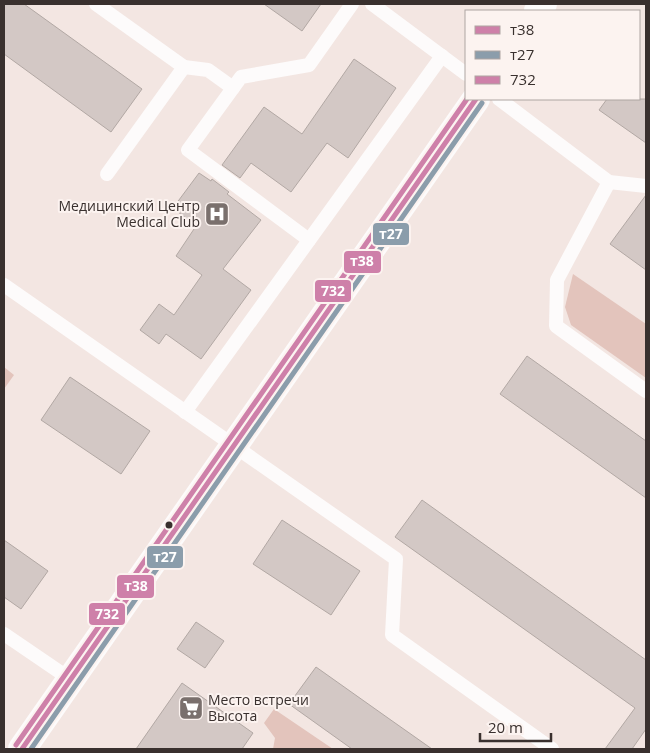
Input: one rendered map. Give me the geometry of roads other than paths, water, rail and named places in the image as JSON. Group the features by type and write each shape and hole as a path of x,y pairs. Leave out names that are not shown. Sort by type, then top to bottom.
{"main road":[{"path":"22,749 475,100"}],"lane":[{"path":"96,4 184,67 208,70 233,88"},
{"path":"309,240 188,150 241,77 309,65 352,4"},
{"path":"372,4 465,73"},
{"path":"185,412 442,56"},
{"path":"107,174 184,67"},
{"path":"500,100 609,182 646,186"},
{"path":"609,182 557,280 556,326 646,392"},
{"path":"4,285 396,559 392,634 552,749"},
{"path":"4,634 70,679"}],"place":[{"name":"Медицинский Центр Medical Club","path":"217,214"},
{"name":"Место встречи Высота","path":"191,708"}]}
